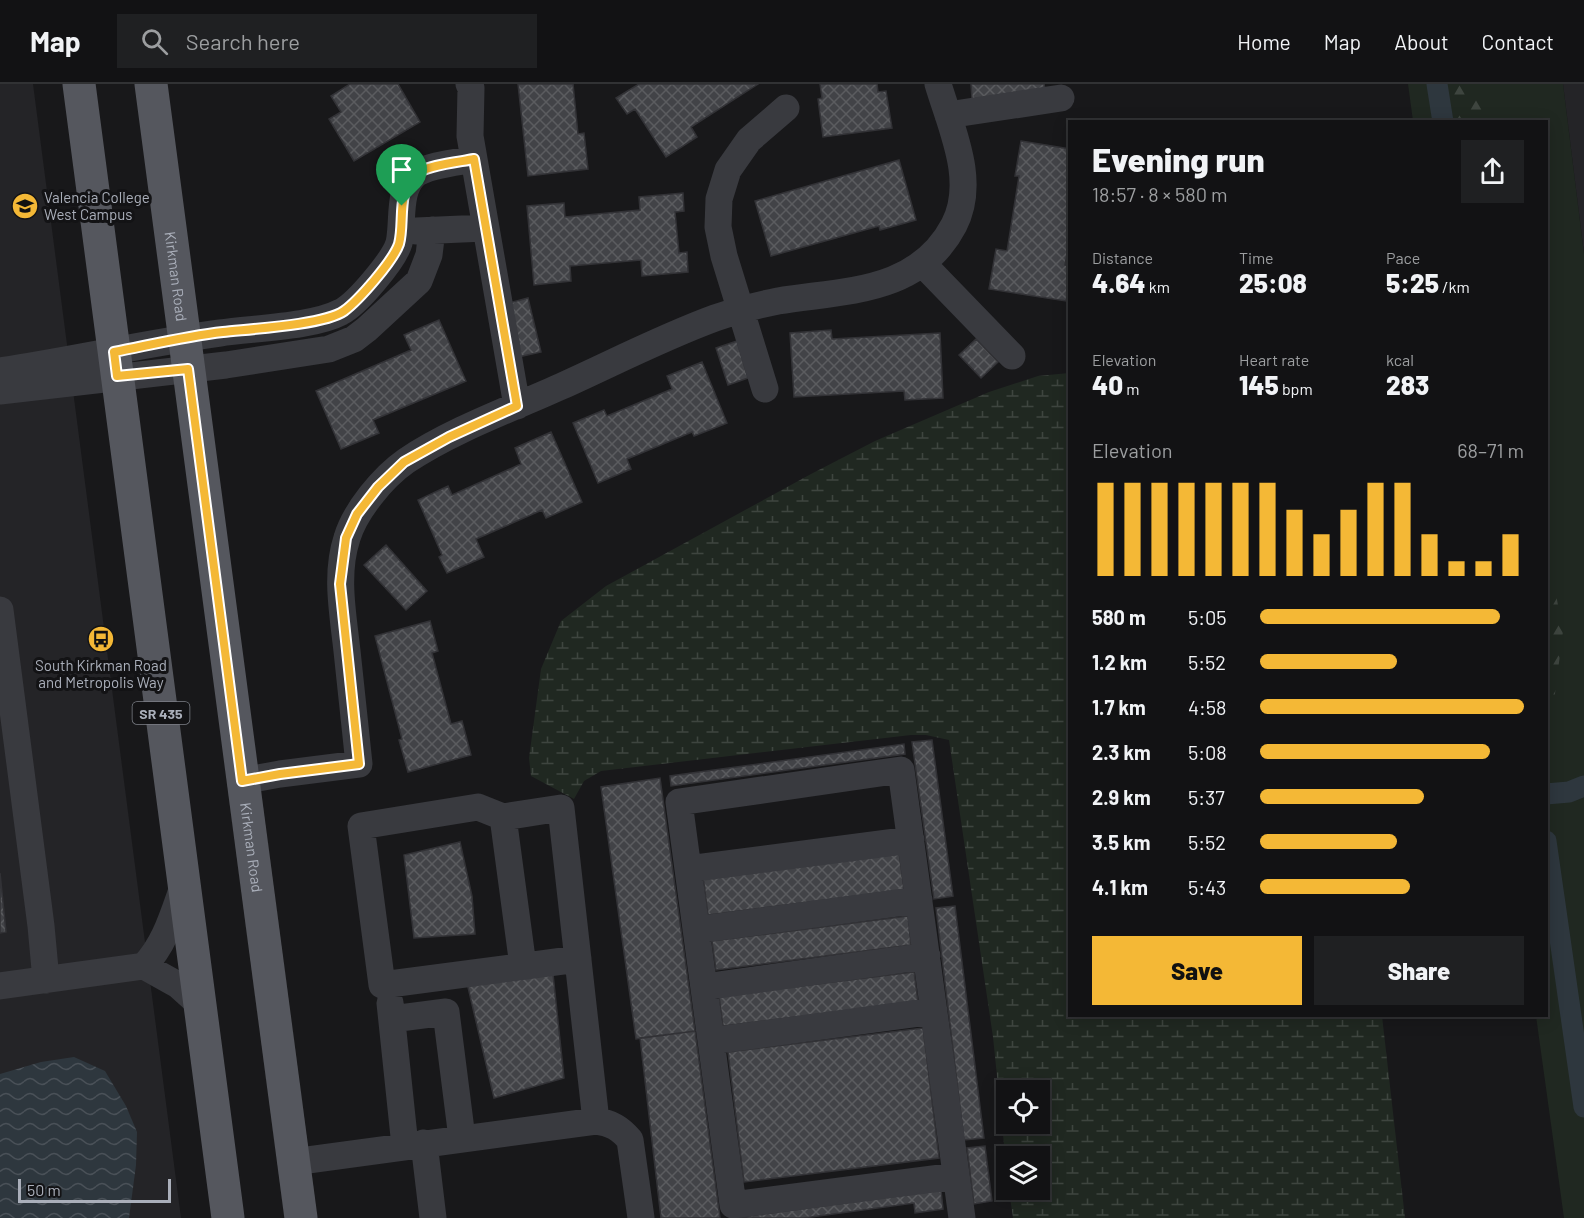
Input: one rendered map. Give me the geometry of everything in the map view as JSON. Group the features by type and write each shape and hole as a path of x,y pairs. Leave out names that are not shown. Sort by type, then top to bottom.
{"main road":[{"name":"SR 435","path":"79,84 228,1218"},
{"name":"Kirkman Road","path":"151,84 301,1218"}],"street":[{"path":"469,84 471,88 470,136 517,406"},
{"path":"242,781 359,764 340,584 346,538 357,514 378,487 404,462 449,437 716,317 776,302 866,289 896,280 944,243 956,223 964,197 963,176 938,84"},
{"path":"948,115 1061,98"},
{"path":"765,389 724,256 718,227 719,199 729,170 749,140 786,108"},
{"path":"1,387 116,364 186,354 325,319 344,311 373,284 399,244 402,206 409,183 417,173 429,168 474,159"},
{"path":"400,231 485,228"},
{"path":"186,354 329,349 354,339 419,281 429,255 432,230"},
{"path":"922,262 1012,356"},
{"path":"325,319 329,349"},
{"path":"0,610 46,980"},
{"path":"956,1176 733,1205 679,802 902,770 962,1218"},
{"path":"578,959 382,985 361,826 478,807 503,817 561,808 578,959 596,1120"},
{"path":"503,817 523,966"},
{"path":"688,869 911,840"},
{"path":"0,986 144,966 154,956 168,929 183,887"},
{"path":"696,930 919,900"},
{"path":"704,987 927,956"},
{"path":"144,966 178,985 198,1003"},
{"path":"388,984 392,1019 415,1144 433,1218"},
{"path":"392,1019 446,1011 462,1138"},
{"path":"711,1041 934,1011"},
{"path":"293,1162 596,1120 610,1123 630,1140 641,1218"}],"shaded area":[{"path":"0,84 33,84 181,1218 0,1218"},
{"path":"1563,84 1584,84 1584,254"}],"green space":[{"path":"1408,84 1563,84 1584,254 1584,1218 1564,1218 1536,1017 1548,1017 1548,120 1413,120"},
{"path":"1437,84 1481,84 1487,120 1443,120"},
{"path":"1068,373 1068,1017 1382,1017 1405,1218 1013,1218 1010,1200 1050,1200 1050,1146 1004,1146 1003,1134 1050,1134 1050,1080 997,1080 949,740 926,735 911,735 601,771 584,781 574,799 531,776 529,758 541,669 561,621 606,586 875,441 989,392 1038,376"},
{"path":"1548,553 1563,631 1552,717 1548,718"}],"water":[{"path":"74,1057 105,1071 126,1106 137,1132 136,1165 129,1218 0,1218 0,1074 41,1062"}],"building":[{"path":"350,84 398,84 420,122 354,161 329,119 341,112 331,96"},
{"path":"518,84 573,84 578,134 584,133 588,169 528,176"},
{"path":"639,84 758,84 691,127 697,137 666,157 635,109 627,114 616,98"},
{"path":"820,84 877,84 878,92 886,91 892,128 823,137 818,99 822,98"},
{"path":"971,84 1044,84 1045,90 972,99"},
{"path":"1021,141 1068,149 1068,249 1065,265 1068,266 1068,290 1066,301 989,289 996,249 1007,251 1019,176 1015,176"},
{"path":"899,160 916,220 880,230 879,226 771,256 755,201"},
{"path":"683,193 684,211 675,212 679,253 687,252 688,272 642,276 641,260 570,266 571,281 534,285 527,206 564,203 565,217 640,210 639,197"},
{"path":"528,298 541,352 518,357 505,304"},
{"path":"439,320 466,381 373,420 379,433 341,449 316,391 411,350 404,335"},
{"path":"831,330 832,339 940,333 943,398 905,400 904,391 794,397 790,333"},
{"path":"976,339 998,362 981,378 959,355"},
{"path":"737,341 748,378 728,385 716,348"},
{"path":"702,362 727,423 694,436 692,432 627,459 631,469 598,483 573,423 604,410 607,416 672,389 667,376"},
{"path":"551,432 582,502 546,518 542,510 476,539 484,557 447,573 439,557 442,555 418,500 448,486 452,495 521,464 515,448"},
{"path":"386,545 427,591 406,610 364,565"},
{"path":"430,621 438,651 432,653 451,724 462,721 471,755 408,772 399,740 402,739 375,636"},
{"path":"932,740 953,896 934,899 912,742"},
{"path":"904,744 905,754 671,786 670,776"},
{"path":"660,778 695,1031 636,1039 601,787"},
{"path":"460,842 472,896 475,934 414,938 404,855"},
{"path":"899,852 904,890 708,915 703,876"},
{"path":"0,873 6,932 0,933"},
{"path":"955,906 984,1138 964,1140 936,908"},
{"path":"908,916 911,945 716,970 712,941"},
{"path":"914,972 918,1002 723,1026 719,996"},
{"path":"553,974 564,1078 494,1098 467,983"},
{"path":"923,1028 939,1158 744,1182 728,1052"},
{"path":"695,1031 720,1218 661,1218 640,1038"},
{"path":"985,1146 992,1201 974,1204 967,1148"},
{"path":"941,1190 943,1209 915,1213 914,1203 804,1218 735,1218"}],"waterway":[{"path":"1437,84 1443,120"},
{"path":"1548,794 1569,792 1584,786"},
{"path":"1548,855 1584,1107"}],"place":[{"name":"Valencia College West Campus","path":"25,206"},
{"name":"South Kirkman Road and Metropolis Way","path":"101,639"}],"route":[{"path":"474,159 492,273 517,406 449,437 404,462 378,487 357,514 346,538 340,584 359,764 242,781 188,369 117,376 114,352 221,332 325,319 344,311 373,284 399,244 402,206 409,183 417,173 429,168 474,159"}]}
